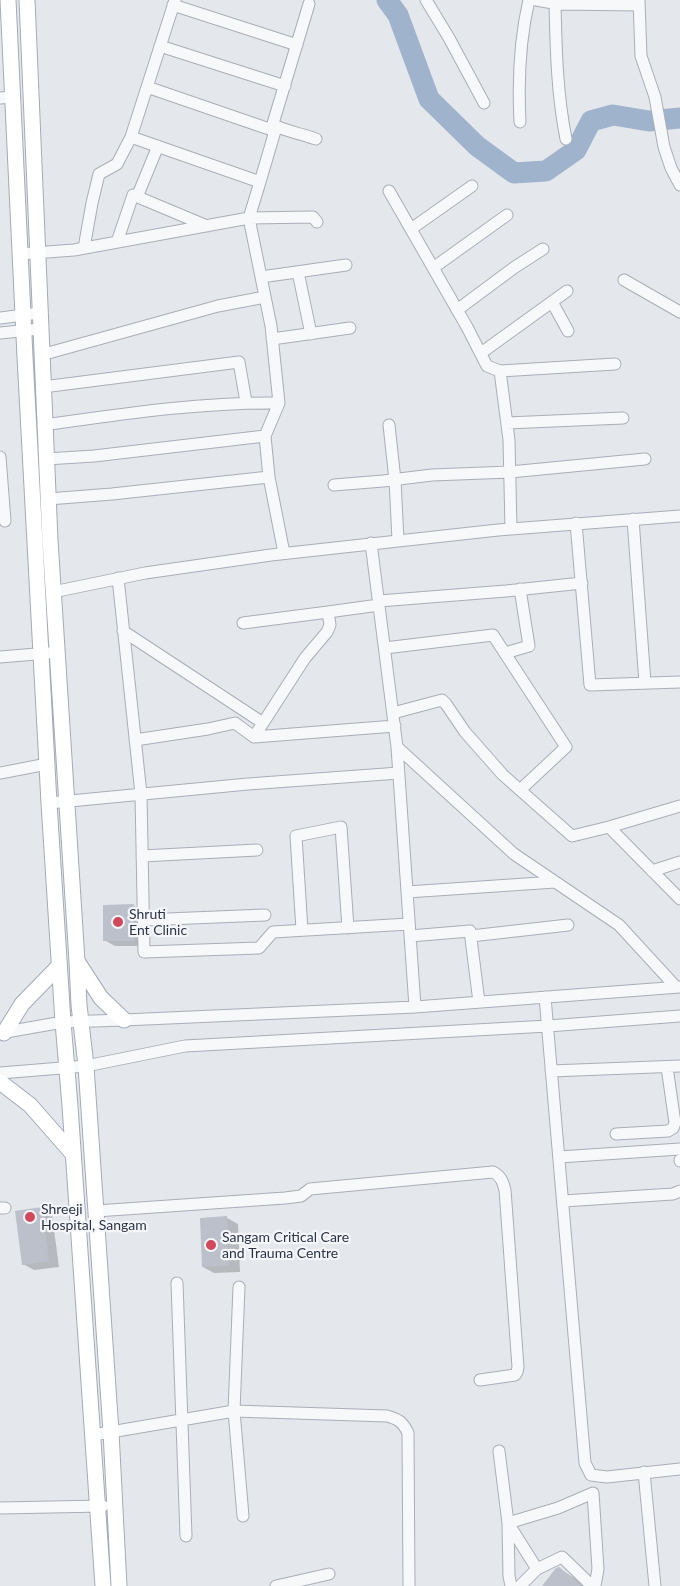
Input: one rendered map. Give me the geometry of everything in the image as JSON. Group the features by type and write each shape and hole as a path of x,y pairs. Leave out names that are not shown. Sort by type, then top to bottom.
{"main road":[{"path":"8,0 6,98 20,254 32,314 40,329 53,592 78,987 86,1066 111,1432 118,1586"},
{"path":"27,0 36,252 32,314 24,330 49,803 103,1586"},
{"path":"77,961 101,998 124,1020"},
{"path":"2,1033 22,1004 60,966"},
{"path":"0,1082 30,1105 73,1154"}],"street":[{"path":"284,553 269,477 265,436 278,403 272,339 249,218 275,131 272,127 309,2 297,0"},
{"path":"426,0 484,103"},
{"path":"520,122 518,88 529,0"},
{"path":"536,0 555,3 639,2 641,56 655,97 664,147 671,168 680,185"},
{"path":"84,248 99,174 117,164 131,136 174,2 297,45"},
{"path":"555,3 556,52 561,115 566,139"},
{"path":"160,46 285,86"},
{"path":"147,87 316,139"},
{"path":"131,136 260,182"},
{"path":"137,197 158,146"},
{"path":"411,229 472,186"},
{"path":"389,191 487,366 500,371 615,364"},
{"path":"117,242 133,196 207,226"},
{"path":"433,268 507,215"},
{"path":"20,254 84,248 249,218 313,217 317,222"},
{"path":"457,310 543,249"},
{"path":"261,277 346,265"},
{"path":"298,272 311,334"},
{"path":"624,280 680,312"},
{"path":"481,354 567,290"},
{"path":"41,354 218,306 265,297"},
{"path":"552,302 568,331"},
{"path":"0,318 32,314"},
{"path":"272,339 350,328"},
{"path":"0,333 40,329"},
{"path":"42,387 239,362 246,402"},
{"path":"500,371 507,423 511,528"},
{"path":"44,425 130,413 246,402 278,403"},
{"path":"507,423 623,418"},
{"path":"389,424 395,480 398,540"},
{"path":"46,459 94,456 265,436"},
{"path":"0,457 5,521"},
{"path":"334,485 432,475 510,472 645,459"},
{"path":"48,499 269,477"},
{"path":"53,592 118,578 371,542 511,528 680,516"},
{"path":"633,519 645,683"},
{"path":"576,523 590,685 680,682"},
{"path":"371,542 397,746 415,1007"},
{"path":"118,578 141,794 144,952 259,948 272,932 302,930 348,928 470,931 479,1002"},
{"path":"243,623 379,603 582,583"},
{"path":"505,653 529,646 520,589"},
{"path":"254,737 305,658 327,632 330,625 328,612"},
{"path":"123,631 263,723"},
{"path":"385,648 493,635 566,746 520,790"},
{"path":"0,657 57,652"},
{"path":"393,713 442,700 465,732 503,775 572,836 680,806"},
{"path":"135,740 208,729 235,722 254,737 395,726"},
{"path":"397,746 514,854 619,925 678,987"},
{"path":"0,772 47,764"},
{"path":"49,803 248,784 399,773"},
{"path":"302,930 296,836 341,827 348,928"},
{"path":"609,827 680,899"},
{"path":"142,856 257,850"},
{"path":"652,871 680,862"},
{"path":"407,892 555,882"},
{"path":"143,920 265,916"},
{"path":"470,936 568,925"},
{"path":"2,1033 63,1022 415,1007 678,987"},
{"path":"545,997 585,1463 591,1475 607,1477 680,1469 680,1477"},
{"path":"0,1073 86,1066 185,1046 548,1026 680,1016"},
{"path":"552,1071 680,1066"},
{"path":"616,1134 668,1131 673,1128 675,1123 667,1067"},
{"path":"559,1157 680,1149"},
{"path":"96,1211 286,1198 301,1196 310,1189 493,1172 498,1174 506,1190 518,1372 515,1375 480,1380"},
{"path":"563,1201 673,1194 680,1191"},
{"path":"177,1283 186,1536"},
{"path":"239,1287 234,1411 243,1516"},
{"path":"93,1435 234,1411 386,1416 397,1418 403,1422 408,1433 409,1586"},
{"path":"499,1451 508,1522 509,1576 511,1586"},
{"path":"644,1472 654,1586"},
{"path":"508,1522 558,1508 592,1493 607,1477"},
{"path":"520,1586 537,1569 562,1557 594,1586 598,1569 592,1493"},
{"path":"0,1508 115,1506"},
{"path":"508,1522 537,1569"},
{"path":"276,1586 329,1574"}],"building":[{"path":"134,904 134,941 103,941 103,905"},
{"path":"42,1207 49,1261 22,1265 15,1211"},
{"path":"227,1216 229,1266 202,1267 200,1218"},
{"path":"559,1567 581,1586 542,1586 556,1568"}],"waterway":[{"path":"387,0 398,15 429,99 477,146 514,173 546,171 576,150 591,121 613,115 649,121 680,118"}],"place":[{"name":"Shruti Ent Clinic","path":"118,922"},
{"name":"Shreeji Hospital, Sangam","path":"30,1217"},
{"name":"Sangam Critical Care and Trauma Centre","path":"211,1245"}]}
